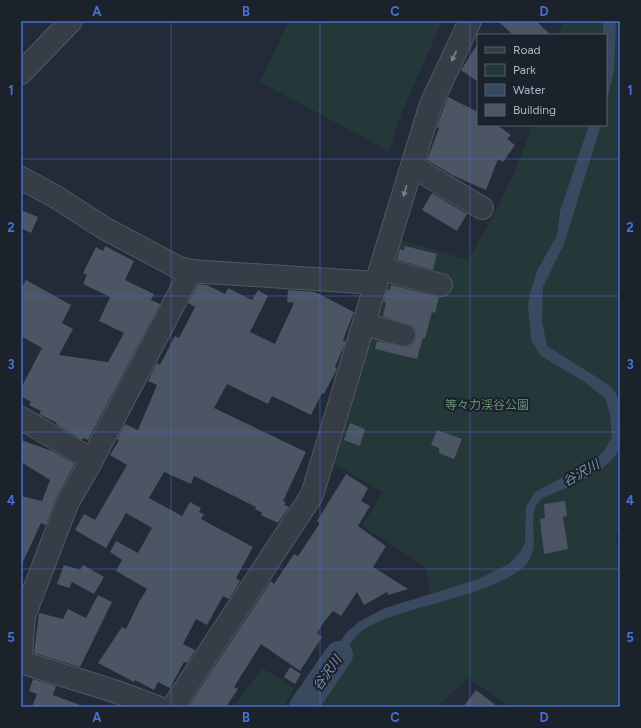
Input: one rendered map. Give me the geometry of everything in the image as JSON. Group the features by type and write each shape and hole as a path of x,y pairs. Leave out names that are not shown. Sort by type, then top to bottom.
{"street":[{"path":"21,73 71,21"},
{"path":"173,707 312,495 431,104 470,21"},
{"path":"412,166 482,208"},
{"path":"21,178 56,197 104,228 179,268 191,271 379,276 440,285"},
{"path":"21,654 22,616 66,504 92,460 191,271"},
{"path":"364,324 404,335"},
{"path":"21,418 92,460"},
{"path":"21,662 117,692 157,707"}],"green space":[{"path":"289,21 442,21 402,112 389,151 260,82"},
{"name":"等々力渓谷公園","path":"563,21 620,21 620,528 616,536 620,568 620,707 511,707 468,678 437,707 297,707 353,628 369,616 431,596 426,567 362,526 383,492 331,462 398,239 468,260 504,195 532,126 607,126 607,34 558,34"},
{"path":"262,668 294,688 284,707 234,707"}],"water":[{"path":"603,21 616,21 614,71 607,100 607,34 603,34"},
{"path":"589,126 601,126 564,244 543,287 542,322 547,346 609,385 616,393 620,406 621,437 620,446 616,455 598,471 587,478 542,498 536,506 534,514 534,543 532,553 528,562 520,570 495,584 467,594 395,615 363,630 357,635 303,707 295,707 347,632 360,621 385,608 476,580 509,564 521,551 525,542 526,507 535,492 593,461 604,451 612,437 610,414 605,398 583,381 541,356 531,340 528,304 530,293 537,271 557,235 560,211"}],"building":[{"path":"498,21 536,21 550,34 512,34"},
{"path":"477,45 477,81 461,70"},
{"path":"448,97 477,112 477,126 498,126 511,135 507,139 515,145 503,162 498,159 486,190 452,175 427,160 439,128 437,127"},
{"path":"432,193 467,214 457,231 422,210"},
{"path":"21,210 38,217 31,233 21,228"},
{"path":"105,246 134,261 125,280 154,294 151,300 160,304 88,440 84,438 82,440 56,424 57,423 39,414 41,411 29,405 31,402 21,396 21,388 42,348 21,336 21,289 26,280 71,305 62,323 73,329 59,355 108,362 124,333 99,321 110,297 83,284 87,275 83,273 96,247 103,251"},
{"path":"405,246 437,254 433,270 397,260 400,249 404,250"},
{"path":"198,284 207,285 225,294 228,288 252,300 258,290 268,296 250,332 275,344 294,303 287,302 288,290 315,292 354,312 343,340 345,341 345,344 335,367 337,369 324,394 322,393 311,415 272,396 268,404 227,384 214,408 306,452 283,501 286,502 284,505 289,507 278,523 261,515 262,513 255,509 256,507 194,476 191,484 164,472 149,498 182,516 190,502 201,508 199,512 204,514 201,519 253,547 236,578 240,581 229,599 223,596 207,625 196,619 183,644 195,650 187,663 184,662 170,688 158,682 154,690 135,680 134,682 98,663 122,627 126,629 147,589 116,571 122,560 110,552 116,541 138,553 152,528 126,513 106,548 75,530 84,514 95,520 127,465 110,455 119,440 117,439 125,424 138,430 157,385 148,381 157,363 160,365 175,336 179,338 195,307 188,303"},
{"path":"391,285 439,297 435,313 432,312 425,338 423,338 417,359 375,349 377,341 407,347 413,344 416,338 416,331 413,326 383,316 386,302 383,302 387,289 390,290"},
{"path":"350,423 365,429 360,446 344,440"},
{"path":"437,430 462,439 454,459 439,453 439,448 431,445"},
{"path":"21,440 52,451 75,464 56,498 46,525 41,523 21,566 21,496 42,501 50,480 21,462"},
{"path":"346,474 368,488 361,501 370,506 358,526 386,546 373,567 408,589 388,595 387,592 364,605 357,592 341,616 333,611 324,622 317,633 322,637 300,671 261,644 234,687 238,689 226,707 188,707 271,581 274,584 294,554 298,556 320,523 317,521"},
{"path":"565,501 567,516 563,517 568,549 544,554 540,519 545,518 544,504"},
{"path":"64,565 80,570 83,565 104,577 94,594 72,582 69,588 57,584"},
{"path":"98,595 112,602 80,667 34,653 39,613 63,619 68,609 86,618"},
{"path":"290,667 301,674 295,684 284,677"},
{"path":"33,679 56,686 53,695 80,705 80,707 32,707 37,694 29,691"},
{"path":"476,690 498,707 463,707"}],"waterway":[{"name":"谷沢川","path":"303,707 339,655"}]}
